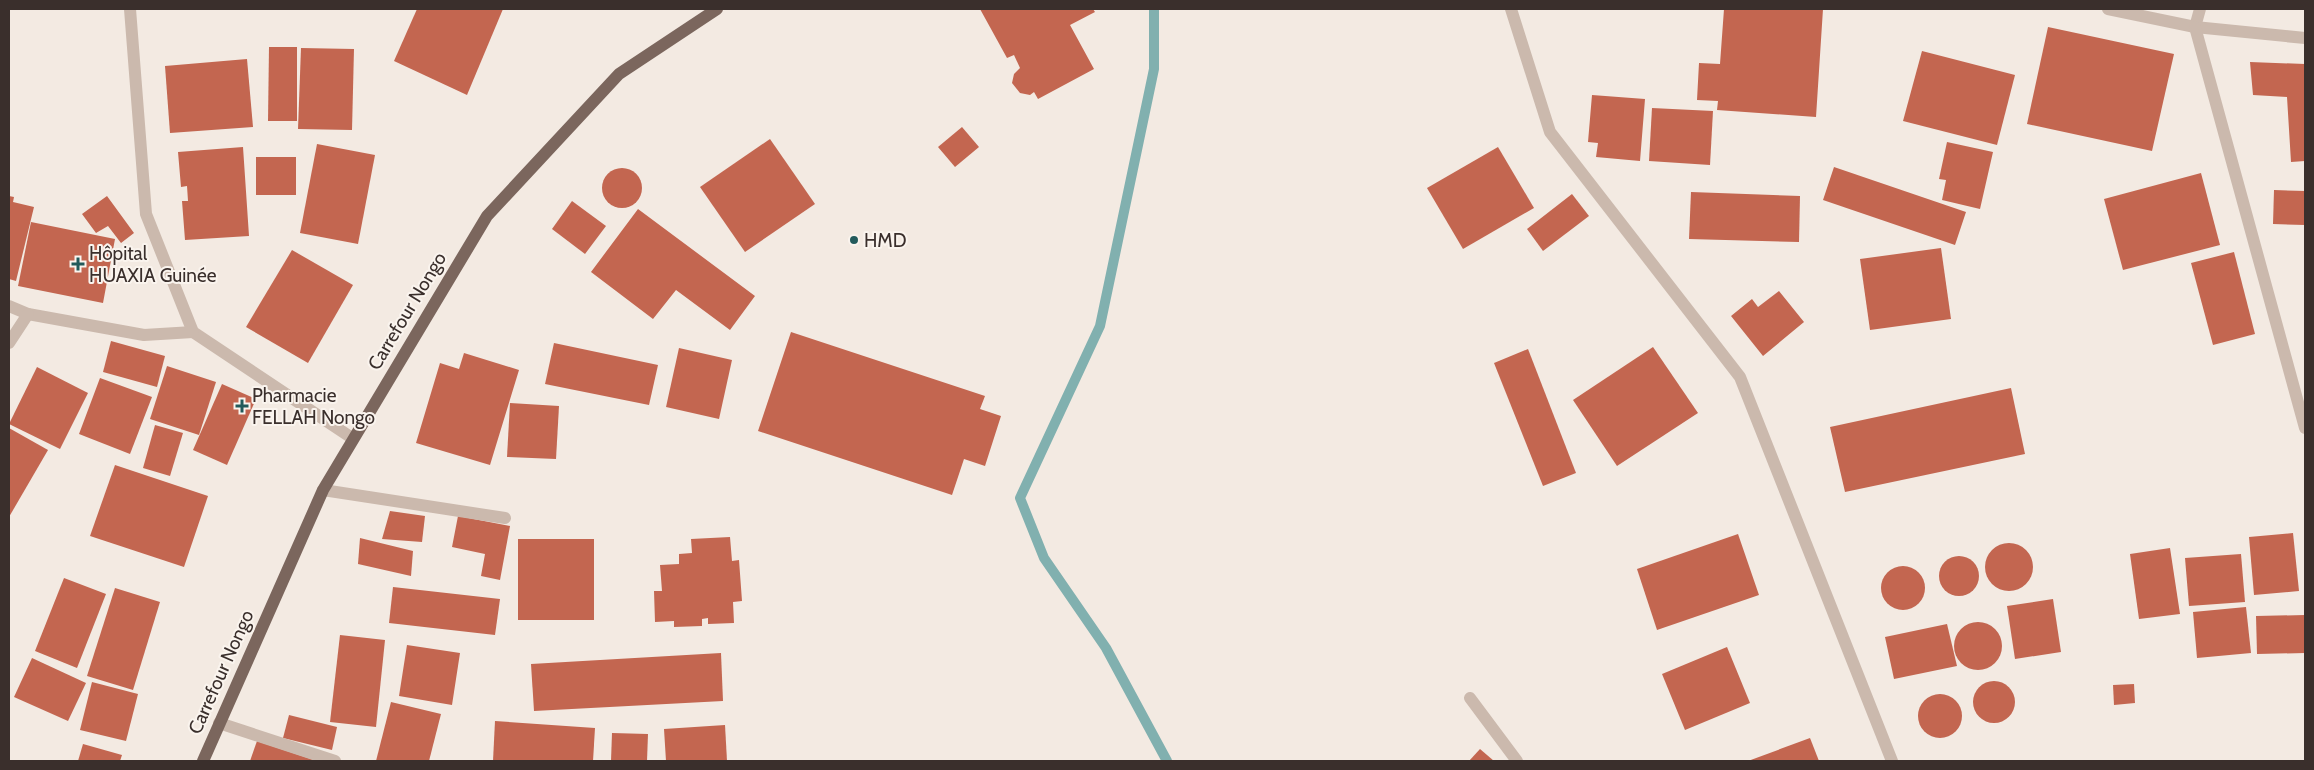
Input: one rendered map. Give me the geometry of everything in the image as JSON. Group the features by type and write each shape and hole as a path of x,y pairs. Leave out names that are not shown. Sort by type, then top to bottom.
{"main road":[{"name":"Carrefour Nongo","path":"203,761 323,490 352,438 486,216 619,74 717,9"}],"street":[{"path":"130,9 146,214 193,332 352,438"},
{"path":"1511,9 1550,132 1740,377 1892,761"},
{"path":"2108,9 2195,28 2305,38"},
{"path":"2200,9 2195,28 2305,428"},
{"path":"9,306 28,314 144,335 193,332"},
{"path":"9,344 28,314"},
{"path":"323,490 505,518"},
{"path":"1470,698 1517,761"},
{"path":"219,723 335,761"}],"building":[{"path":"417,9 503,9 467,95 394,61"},
{"path":"980,9 1093,9 1095,12 1070,25 1094,69 1038,99 1034,92 1030,95 1020,93 1012,83 1014,74 1020,68 1014,55 1007,58"},
{"path":"1724,9 1823,9 1816,117 1717,110 1718,101 1697,100 1699,63 1720,64"},
{"path":"2048,27 2174,54 2152,151 2027,124"},
{"path":"269,47 297,47 297,121 268,121"},
{"path":"301,48 354,49 352,130 298,129"},
{"path":"1922,51 2015,75 1997,145 1903,121"},
{"path":"247,59 253,127 170,133 165,66"},
{"path":"2250,62 2305,64 2305,161 2291,162 2287,97 2253,95"},
{"path":"1592,95 1645,99 1640,161 1596,157 1598,143 1588,142"},
{"path":"1652,108 1713,111 1710,165 1649,161"},
{"path":"962,127 979,147 955,167 938,147"},
{"path":"770,139 815,204 745,252 700,187"},
{"path":"1947,142 1993,152 1980,209 1942,200 1946,180 1939,179"},
{"path":"317,144 375,155 358,244 300,233"},
{"path":"243,147 249,236 185,240 182,201 188,201 187,186 181,187 178,152"},
{"path":"1498,147 1534,208 1463,249 1427,188"},
{"path":"256,157 296,157 296,195 256,195"},
{"path":"1834,167 1966,212 1955,245 1823,200"},
{"path":"618,168 626,168 633,171 639,177 642,188 639,199 633,205 626,208 618,208 611,205 605,199 602,192 602,184 605,177 611,171"},
{"path":"2201,173 2220,245 2123,270 2104,199"},
{"path":"2274,190 2305,191 2305,225 2273,224"},
{"path":"1691,192 1800,196 1799,242 1689,239"},
{"path":"1572,194 1589,216 1543,251 1527,229"},
{"path":"9,196 14,197 13,202 34,207 16,281 9,279"},
{"path":"107,196 134,233 121,243 108,226 96,233 82,214"},
{"path":"572,201 606,226 585,254 552,229"},
{"path":"638,209 755,296 730,330 676,290 653,319 591,272"},
{"path":"31,222 115,239 103,303 18,286"},
{"path":"1941,248 1951,319 1870,330 1860,259"},
{"path":"292,250 353,285 308,363 246,327"},
{"path":"2234,252 2255,334 2213,345 2191,263"},
{"path":"1779,291 1804,322 1763,356 1731,316 1752,299 1758,307"},
{"path":"791,332 985,396 980,409 1001,416 985,466 964,459 952,495 758,431"},
{"path":"111,341 165,356 157,387 103,372"},
{"path":"554,343 658,365 649,405 545,384"},
{"path":"1653,347 1698,413 1617,466 1573,400"},
{"path":"679,348 732,360 719,419 666,407"},
{"path":"1528,349 1576,473 1543,486 1494,363"},
{"path":"464,353 519,370 490,465 416,443 440,363 459,369"},
{"path":"167,366 216,382 199,435 150,419"},
{"path":"37,367 88,393 60,449 9,424"},
{"path":"100,378 152,397 130,454 79,434"},
{"path":"222,384 256,399 227,465 193,450"},
{"path":"2011,388 2025,454 1845,492 1830,427"},
{"path":"510,403 559,406 556,459 507,457"},
{"path":"155,425 183,433 170,476 143,468"},
{"path":"9,428 48,450 9,517"},
{"path":"115,465 208,496 184,567 90,536"},
{"path":"390,511 425,516 422,542 382,539"},
{"path":"458,516 510,526 500,580 481,576 485,554 452,547"},
{"path":"2293,533 2299,591 2254,595 2249,537"},
{"path":"1738,534 1759,595 1657,630 1637,569"},
{"path":"730,537 732,561 739,560 742,601 733,602 734,623 708,624 708,618 702,619 702,626 674,627 674,621 655,622 654,591 662,591 660,565 679,564 679,554 692,553 691,539"},
{"path":"360,538 413,551 411,576 358,564"},
{"path":"518,539 594,539 594,620 518,620"},
{"path":"2009,543 2018,545 2026,550 2031,558 2033,567 2031,576 2026,584 2018,589 2009,591 2000,589 1992,584 1987,576 1985,567 1987,558 1992,550 2000,545"},
{"path":"2170,548 2180,614 2139,619 2130,554"},
{"path":"2241,554 2245,602 2189,606 2185,558"},
{"path":"1963,556 1970,559 1976,565 1979,576 1978,584 1970,593 1963,596 1955,596 1948,593 1940,584 1939,572 1942,565 1951,557"},
{"path":"1903,566 1915,570 1921,576 1925,588 1921,600 1915,606 1903,610 1891,606 1885,600 1881,588 1885,576 1891,570"},
{"path":"64,578 106,594 77,668 35,651"},
{"path":"393,587 500,599 495,635 389,623"},
{"path":"115,588 160,602 133,690 87,676"},
{"path":"2053,599 2061,652 2015,659 2007,606"},
{"path":"2246,607 2251,653 2197,658 2193,612"},
{"path":"2305,615 2305,653 2257,654 2256,616"},
{"path":"1978,622 1987,624 1995,629 2000,637 2002,646 2000,655 1995,663 1987,668 1978,670 1969,668 1961,663 1956,655 1954,646 1956,637 1961,629 1969,624"},
{"path":"1947,624 1957,666 1894,679 1885,637"},
{"path":"340,635 385,640 376,727 330,722"},
{"path":"407,645 460,653 452,705 399,696"},
{"path":"1727,647 1750,703 1685,730 1662,674"},
{"path":"721,653 723,701 534,711 531,664"},
{"path":"32,658 86,683 68,721 14,697"},
{"path":"1998,681 2006,684 2012,690 2015,702 2012,714 2006,720 1990,723 1982,720 1976,714 1973,698 1976,690 1982,684"},
{"path":"92,682 138,694 126,741 80,730"},
{"path":"2134,684 2135,703 2114,705 2113,685"},
{"path":"1944,694 1956,700 1961,707 1961,725 1956,732 1949,737 1936,738 1928,735 1921,728 1918,712 1921,704 1928,697"},
{"path":"391,702 441,714 429,761 376,761"},
{"path":"289,715 337,727 332,750 283,738"},
{"path":"495,721 595,728 593,761 493,761"},
{"path":"725,725 727,761 666,761 664,729"},
{"path":"612,733 648,734 647,761 611,761"},
{"path":"1810,738 1819,761 1748,761"},
{"path":"257,741 317,761 250,761"},
{"path":"83,744 122,755 120,761 78,761"},
{"path":"1480,749 1494,761 1469,761"}],"waterway":[{"path":"1154,9 1154,69 1100,326 1020,498 1044,558 1106,648 1167,761"}],"place":[{"name":"HMD","path":"854,240"},
{"name":"Hôpital HUAXIA Guinée","path":"78,264"},
{"name":"Pharmacie FELLAH Nongo","path":"242,406"}]}
